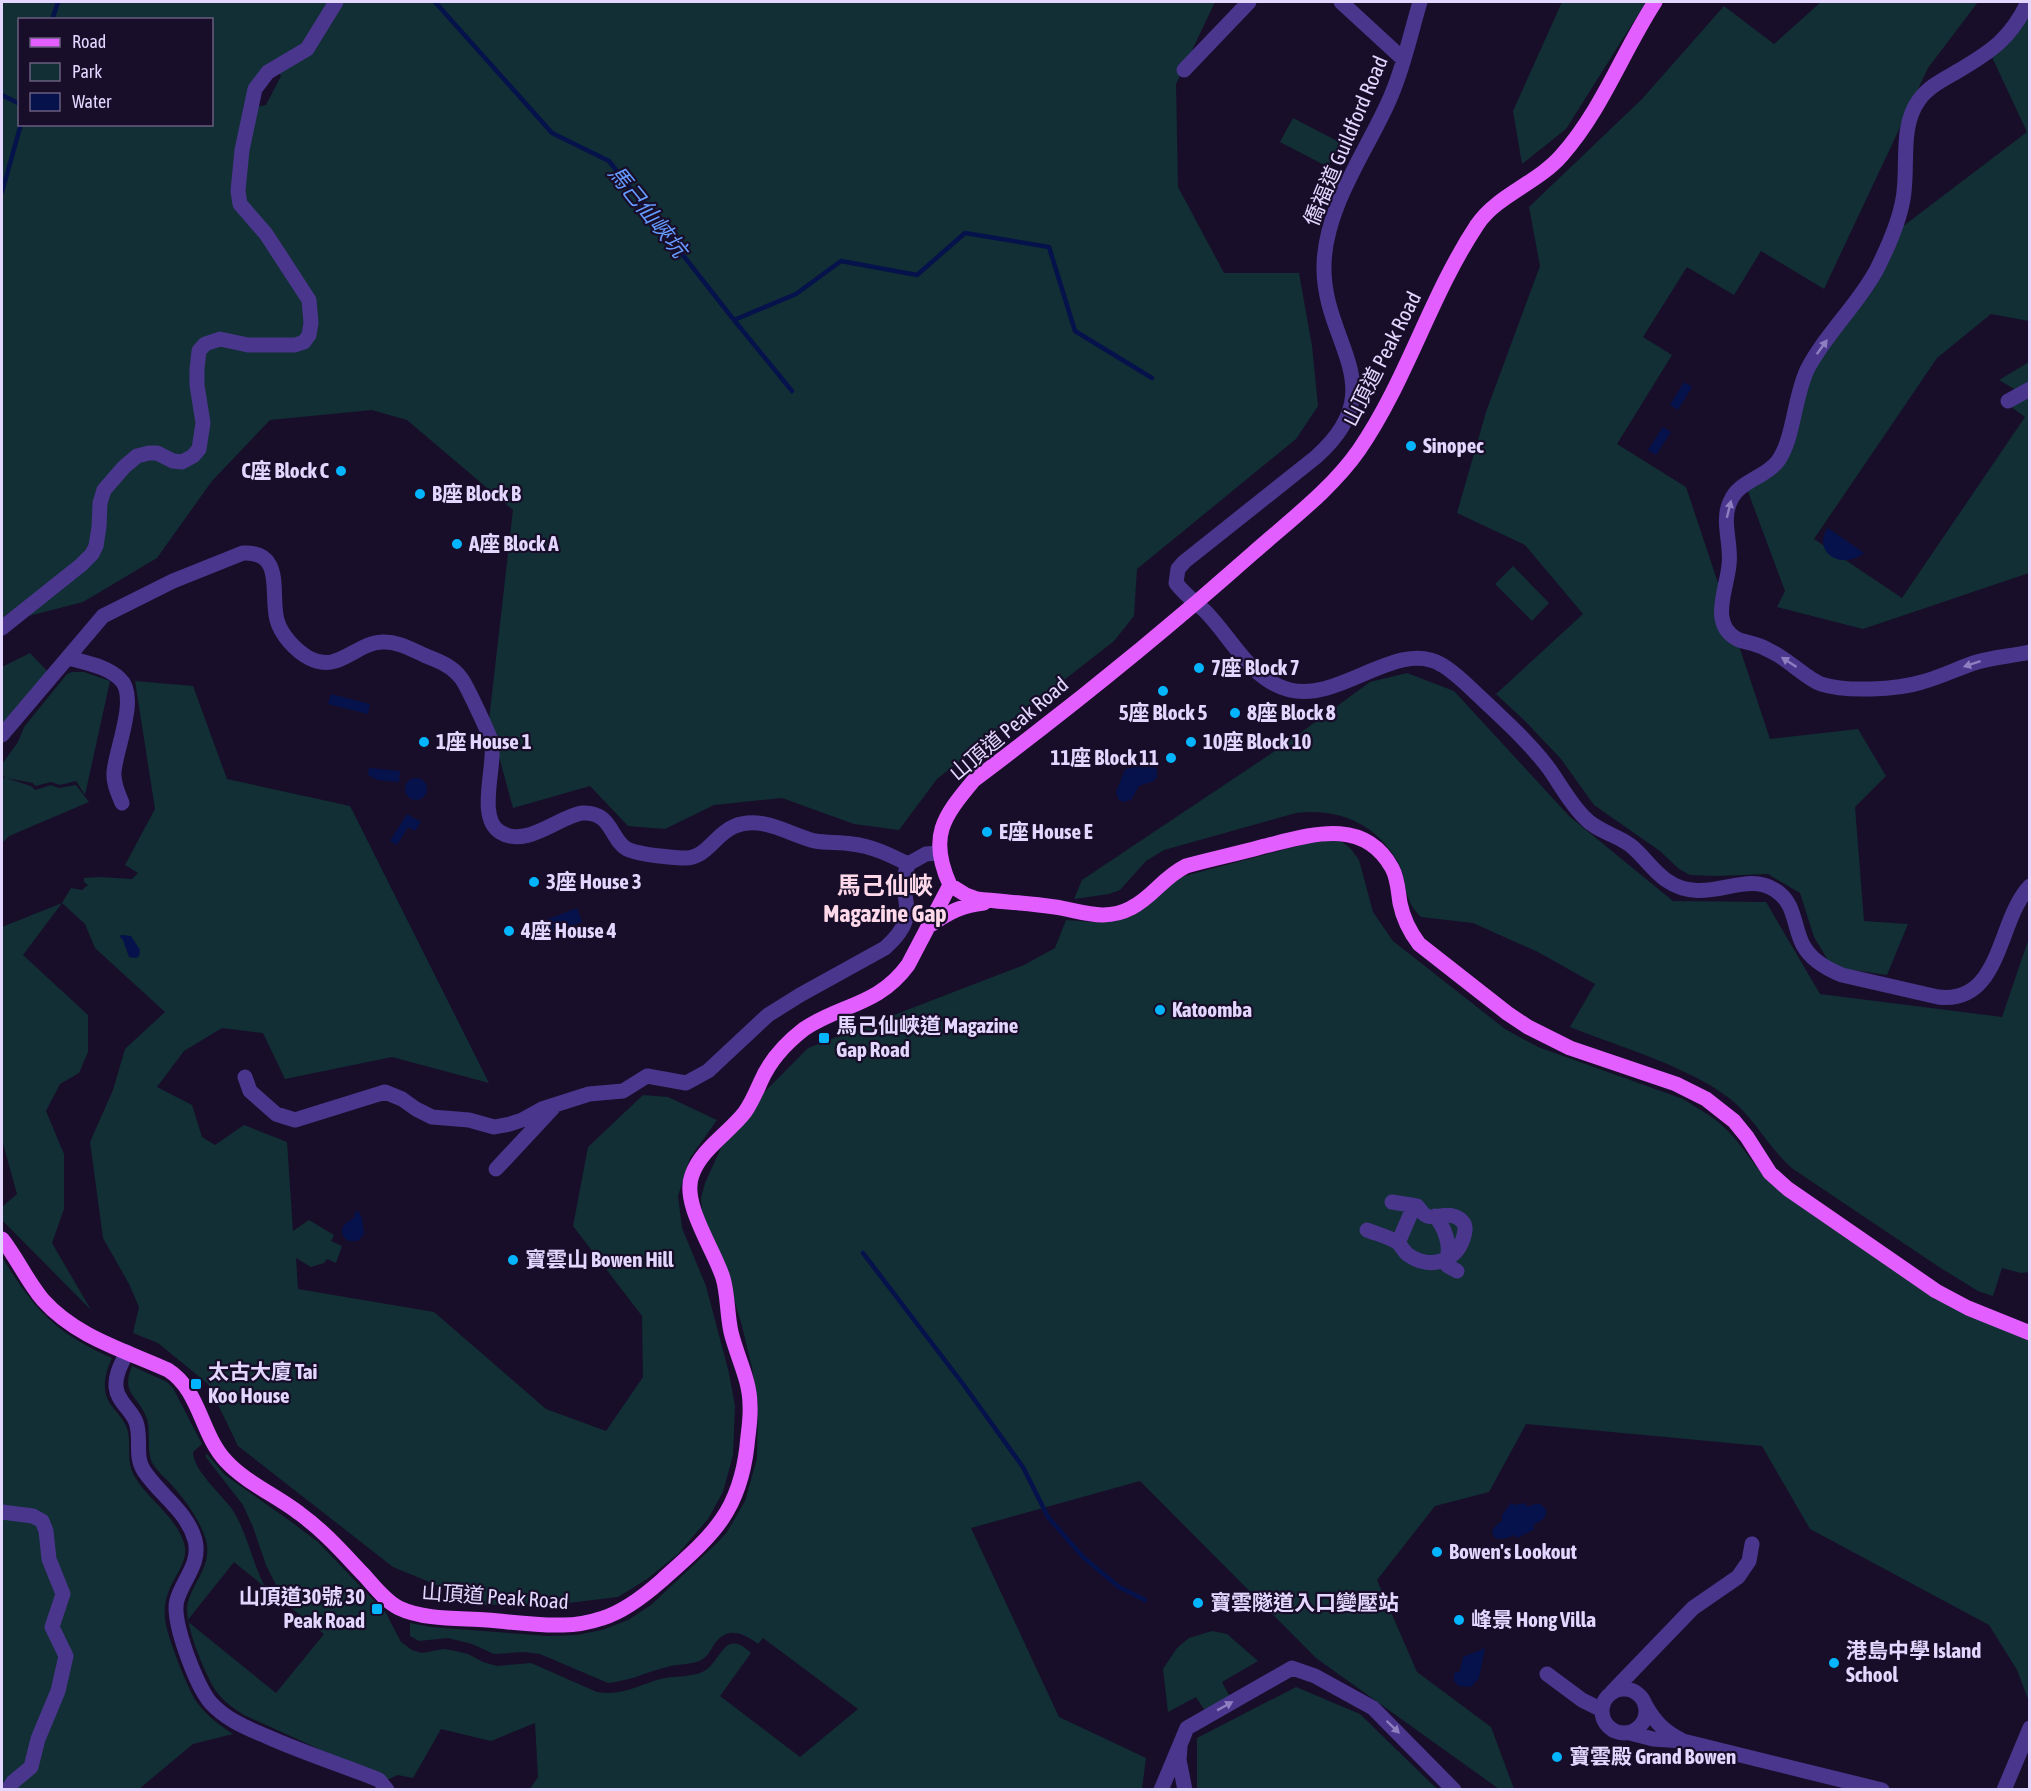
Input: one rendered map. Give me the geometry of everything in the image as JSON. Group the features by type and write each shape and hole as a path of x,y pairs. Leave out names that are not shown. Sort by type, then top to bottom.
{"main road":[{"name":"山頂道 Peak Road","path":"2,1239 32,1285 53,1310 81,1331 168,1370 178,1377 188,1391 225,1460 317,1527 385,1597 399,1608 432,1616 549,1625 587,1622 615,1614 653,1588 711,1533 731,1508 743,1476 750,1418 750,1396 730,1329 722,1275 691,1200 690,1181 695,1168 748,1108 767,1069 786,1045 817,1021 862,1003 900,977 950,885 939,853 943,826 952,807 974,780 1196,604 1326,488 1358,452 1389,401 1447,276 1479,223 1504,200 1550,168 1568,149 1584,127 1655,2"},
{"path":"950,885 977,899 1054,907 1089,915 1113,915 1139,904 1168,876 1186,866 1317,834 1344,834 1366,840 1383,853 1394,870 1402,914 1419,944 1507,1013 1528,1027 1570,1048 1676,1084 1706,1099 1734,1121 1770,1173 1788,1189 1936,1292 1968,1308 2030,1333"},
{"path":"927,927 950,911 968,905 998,902"}],"street":[{"path":"2,628 81,566 92,554 97,540 103,494 110,481 128,462 137,456 149,453 161,454 180,462 190,459 196,453 202,437 203,423 197,385 197,362 199,351 204,344 220,339 248,345 295,345 308,338 311,323 309,300 266,234 240,204 239,179 242,150 255,89 268,72 307,49 336,2"},
{"path":"1184,70 1249,2"},
{"path":"1341,2 1403,59"},
{"name":"僑福道 Guildford Road","path":"1196,604 1176,583 1178,569 1192,555 1316,457 1335,439 1349,416 1353,397 1353,378 1326,290 1324,265 1326,246 1334,214 1388,104 1420,2"},
{"path":"2028,2 2013,29 2002,41 1983,57 1922,95 1913,111 1908,132 1903,201 1889,244 1862,293 1818,352 1807,371 1799,392 1786,445 1780,457 1769,470 1739,488 1730,502 1726,518 1730,560 1721,612 1725,628 1732,636 1764,647 1815,681 1837,687 1862,689 1916,684 1979,662 2030,652"},
{"path":"2008,401 2030,389"},
{"path":"2,735 103,616 173,581 243,553 258,555 265,559 274,572 278,623 286,637 305,656 324,663 334,663 368,645 382,642 397,643 442,663 462,679 492,742 489,819 494,828 502,834 526,835 546,830 572,816 583,813 595,815 604,820 611,826 619,843 632,851 684,858 695,857 704,852 724,832 736,825 762,823 822,842 866,846 908,864"},
{"path":"1196,604 1206,612 1262,676 1291,690 1308,692 1325,688 1408,658 1430,659 1442,665 1528,743 1581,814 1593,826 1628,843 1665,879 1686,890 1710,891 1752,884 1764,885 1776,890 1790,905 1801,939 1808,952 1828,969 1842,975 1938,997 1951,998 1965,995 1989,970 2019,900 2030,886"},
{"path":"69,658 111,672 123,681 128,691 128,705 114,775 122,803"},
{"path":"245,1077 250,1091 276,1114 295,1120 385,1092 402,1099 432,1117 469,1120 494,1126 522,1120 542,1109 589,1094 623,1091 647,1076 686,1083 708,1071 768,1015 885,948 896,939 908,915 903,876 908,864 926,854 939,853"},
{"path":"496,1169 557,1104"},
{"path":"1392,1202 1414,1206 1421,1209 1425,1216 1444,1214 1460,1219 1464,1224 1463,1240 1449,1264"},
{"path":"1398,1243 1414,1206"},
{"path":"1435,1216 1441,1223 1447,1240 1449,1264"},
{"path":"1367,1230 1398,1243 1408,1256 1424,1262 1449,1264"},
{"path":"127,1352 118,1372 116,1390 136,1422 140,1463 145,1472 179,1510 195,1541 194,1565 178,1597 175,1612 180,1634 204,1694 223,1714 238,1724 299,1751 379,1780 387,1790"},
{"path":"2,1512 35,1516 45,1526 49,1559 63,1594 52,1629 66,1656 58,1691 38,1739 31,1767 13,1782 8,1790"},
{"path":"1652,1650 1640,1670 1645,1720 1630,1733 1623,1734 1610,1729 1602,1717 1606,1697 1693,1608 1738,1577 1749,1561 1752,1544"},
{"path":"1161,1790 1187,1728 1292,1668 1315,1676 1373,1708 1454,1790"},
{"path":"1547,1674 1582,1700 1602,1710"},
{"path":"1612,1692 1626,1689 1642,1700 1655,1721 1668,1733 1683,1741"},
{"path":"2004,1790 2030,1728"},
{"path":"1630,1733 1653,1739 1683,1741 1882,1790"},
{"path":"1180,1741 1179,1760 1185,1790"}],"green space":[{"path":"2,2 1215,2 1176,84 1178,187 1224,273 1299,273 1312,346 1318,406 1296,439 1137,569 1134,616 1114,641 937,779 899,830 854,824 782,798 714,805 665,829 628,826 590,786 513,808 489,720 513,510 407,420 372,410 270,420 212,481 157,558 83,602 13,620 2,620","holes":["274,65 281,76 266,105 256,107 250,103"]},
{"path":"1562,2 1646,2 1566,129 1522,164 1513,111"},
{"path":"1821,2 1978,2 1928,68 1824,289 1761,251 1734,295 1687,267 1643,337 1672,355 1617,444 1686,487 1770,739 1858,729 1886,776 1855,807 1864,921 1908,924 1887,975 1832,967 1814,937 1800,893 1768,874 1690,875 1594,805 1561,759 1496,694 1583,614 1525,545 1457,513 1486,412 1540,266 1529,207 1642,99 1724,6 1774,44"},
{"path":"2029,12 2029,321 1991,314 1937,358 1814,539 1902,598 2025,417 2010,406 2029,395 2029,573 1863,629 1777,607 1785,591 1747,489 1775,472 1807,384 1821,357 1902,227 2027,132 1992,57"},
{"path":"1293,118 1341,143 1328,167 1280,142"},
{"path":"2029,362 2029,383 2016,390 1999,380"},
{"path":"1513,566 1549,603 1532,621 1495,584"},
{"path":"30,653 48,672 2,727 2,667"},
{"path":"84,672 110,681 85,795 76,781 60,785 51,782 35,786 33,783 6,778 2,775 2,764 18,742 24,727 67,674"},
{"path":"1407,673 1454,691 1569,816 1673,901 1766,902 1820,994 2002,1017 2029,938 2029,1272 2021,1273 2002,1268 1993,1296 1978,1291 1793,1169 1738,1106 1712,1087 1673,1067 1570,1027 1595,984 1538,952 1473,923 1421,917 1411,904 1400,867 1389,848 1367,828 1354,821 1327,813 1296,813 1164,850 1146,861 1120,890 1109,894 1074,899 1082,880 1281,747 1370,682"},
{"path":"135,681 193,686 227,779 350,806 489,1083 392,1057 285,1079 263,1033 222,1028 184,1051 157,1087 192,1105 202,1137 215,1145 244,1125 287,1142 293,1231 309,1220 334,1235 331,1241 342,1246 336,1263 327,1259 324,1263 311,1267 296,1258 298,1289 434,1312 546,1409 606,1431 643,1377 642,1316 573,1226 588,1147 643,1095 668,1097 717,1120 690,1158 678,1196 682,1228 706,1286 729,1373 735,1406 733,1455 723,1492 708,1519 678,1554 647,1579 618,1597 568,1603 485,1605 393,1567 238,1446 208,1384 158,1343 133,1333 139,1307 103,1238 90,1142 113,1090 125,1049 165,1012 95,948 85,924 62,903 71,888 82,890 88,885 84,882 84,878 132,879 138,873 125,865 155,809"},
{"path":"2,777 31,786 35,790 51,785 59,788 76,785 89,802 9,836 2,843"},
{"path":"1341,841 1351,849 1359,860 1373,912 1393,941 1505,1029 1538,1047 1683,1099 1724,1127 1778,1190 1983,1320 2029,1340 2028,1699 2017,1670 1989,1625 1810,1529 1762,1446 1526,1424 1489,1492 1435,1506 1377,1580 1417,1672 1491,1727 1514,1789 1499,1789 1316,1658 1140,1481 971,1528 1059,1717 1146,1758 1142,1789 530,1789 538,1777 535,1723 491,1741 441,1729 413,1778 398,1775 387,1780 244,1715 228,1704 216,1691 206,1673 191,1634 189,1622 276,1693 324,1634 285,1603 266,1565 243,1505 205,1456 207,1454 225,1475 318,1542 386,1613 401,1642 412,1650 422,1653 443,1649 451,1650 468,1654 497,1666 531,1663 597,1692 615,1693 656,1680 702,1672 728,1645 737,1644 751,1653 720,1696 800,1757 858,1709 763,1638 758,1644 739,1634 728,1634 722,1636 707,1656 699,1661 608,1683 540,1654 524,1652 494,1654 472,1644 448,1638 419,1641 410,1636 410,1623 431,1627 548,1636 576,1635 602,1630 628,1620 651,1605 727,1532 745,1501 757,1458 758,1404 742,1326 728,1278 704,1222 701,1198 705,1183 731,1126 808,1048 1024,965 1055,948 1066,920 1116,921 1177,878 1313,842"},
{"path":"62,903 23,955 88,1015 88,1052 79,1073 60,1084 46,1111 64,1154 64,1209 52,1243 91,1310 2,1220 2,1207 17,1194 2,1140 2,927"},
{"path":"2,1257 25,1291 48,1318 75,1339 112,1358 106,1374 105,1391 109,1402 127,1428 132,1470 141,1486 175,1524 184,1543 183,1563 170,1587 166,1601 165,1617 168,1632 195,1699 211,1717 233,1734 193,1744 139,1789 2,1789"},
{"path":"132,1366 167,1382 173,1388 202,1444 193,1452 194,1459 208,1482 237,1518 265,1587 234,1562 188,1620 188,1602 207,1555 205,1537 191,1509 153,1464 149,1448 147,1419 129,1389"},
{"path":"1212,1631 1227,1634 1258,1661 1222,1682 1230,1697 1205,1711 1196,1697 1168,1712 1163,1669 1177,1648 1189,1638"},
{"path":"1296,1687 1360,1714 1437,1789 1197,1789 1197,1738"}],"water":[{"path":"1684,382 1692,387 1678,410 1670,405"},
{"path":"1663,427 1671,432 1656,455 1648,450"},
{"path":"1828,528 1864,553 1845,560 1830,556 1823,543"},
{"path":"331,694 370,704 368,714 328,704"},
{"path":"1149,764 1157,769 1157,777 1154,781 1139,786 1131,800 1123,802 1119,800 1116,792 1125,769"},
{"path":"369,768 400,771 399,782 377,780 368,775"},
{"path":"416,778 424,781 427,789 424,797 416,800 408,797 405,789 408,781"},
{"path":"407,814 421,822 415,831 408,827 397,845 390,841"},
{"path":"577,908 582,922 543,936 538,923"},
{"path":"119,936 131,936 140,950 139,956 129,957 123,940"},
{"path":"358,1211 362,1218 364,1234 358,1241 348,1241 342,1234 342,1228 354,1218 355,1212"},
{"path":"1511,1503 1516,1505 1524,1503 1528,1507 1540,1504 1546,1510 1545,1516 1533,1525 1535,1529 1517,1538 1514,1535 1501,1539 1496,1538 1492,1533 1493,1529 1502,1521 1502,1515"},
{"path":"1485,1648 1479,1678 1471,1687 1459,1686 1454,1681 1454,1673 1460,1671 1463,1657"}],"waterway":[{"path":"53,18 58,2"},
{"name":"馬己仙峽坑","path":"435,2 552,133 609,161 792,391"},
{"path":"2,95 18,103"},
{"path":"2,192 20,126"},
{"path":"734,320 796,294 841,261 917,275 965,233 1049,247 1075,331 1152,378"},
{"path":"863,1253 1023,1467 1048,1517 1083,1557 1119,1587 1145,1600"}],"place":[{"name":"Sinopec","path":"1411,446"},
{"name":"C座 Block C","path":"341,471"},
{"name":"B座 Block B","path":"420,494"},
{"name":"A座 Block A","path":"457,544"},
{"name":"7座 Block 7","path":"1199,668"},
{"name":"5座 Block 5","path":"1163,691"},
{"name":"8座 Block 8","path":"1235,713"},
{"name":"1座 House 1","path":"424,742"},
{"name":"10座 Block 10","path":"1191,742"},
{"name":"11座 Block 11","path":"1171,758"},
{"name":"E座 House E","path":"987,832"},
{"name":"3座 House 3","path":"534,882"},
{"name":"4座 House 4","path":"509,931"},
{"name":"Katoomba","path":"1160,1010"},
{"name":"馬己仙峽道 Magazine Gap Road","path":"824,1038"},
{"name":"寶雲山 Bowen Hill","path":"513,1260"},
{"name":"太古大廈 Tai Koo House","path":"196,1384"},
{"name":"Bowen's Lookout","path":"1437,1552"},
{"name":"寶雲隧道入口變壓站","path":"1198,1603"},
{"name":"山頂道30號 30 Peak Road","path":"377,1609"},
{"name":"峰景 Hong Villa","path":"1459,1620"},
{"name":"港島中學 Island School","path":"1834,1663"},
{"name":"寶雲殿 Grand Bowen","path":"1557,1757"}],"district":[{"name":"馬己仙峽 Magazine Gap","path":"885,900"}]}
